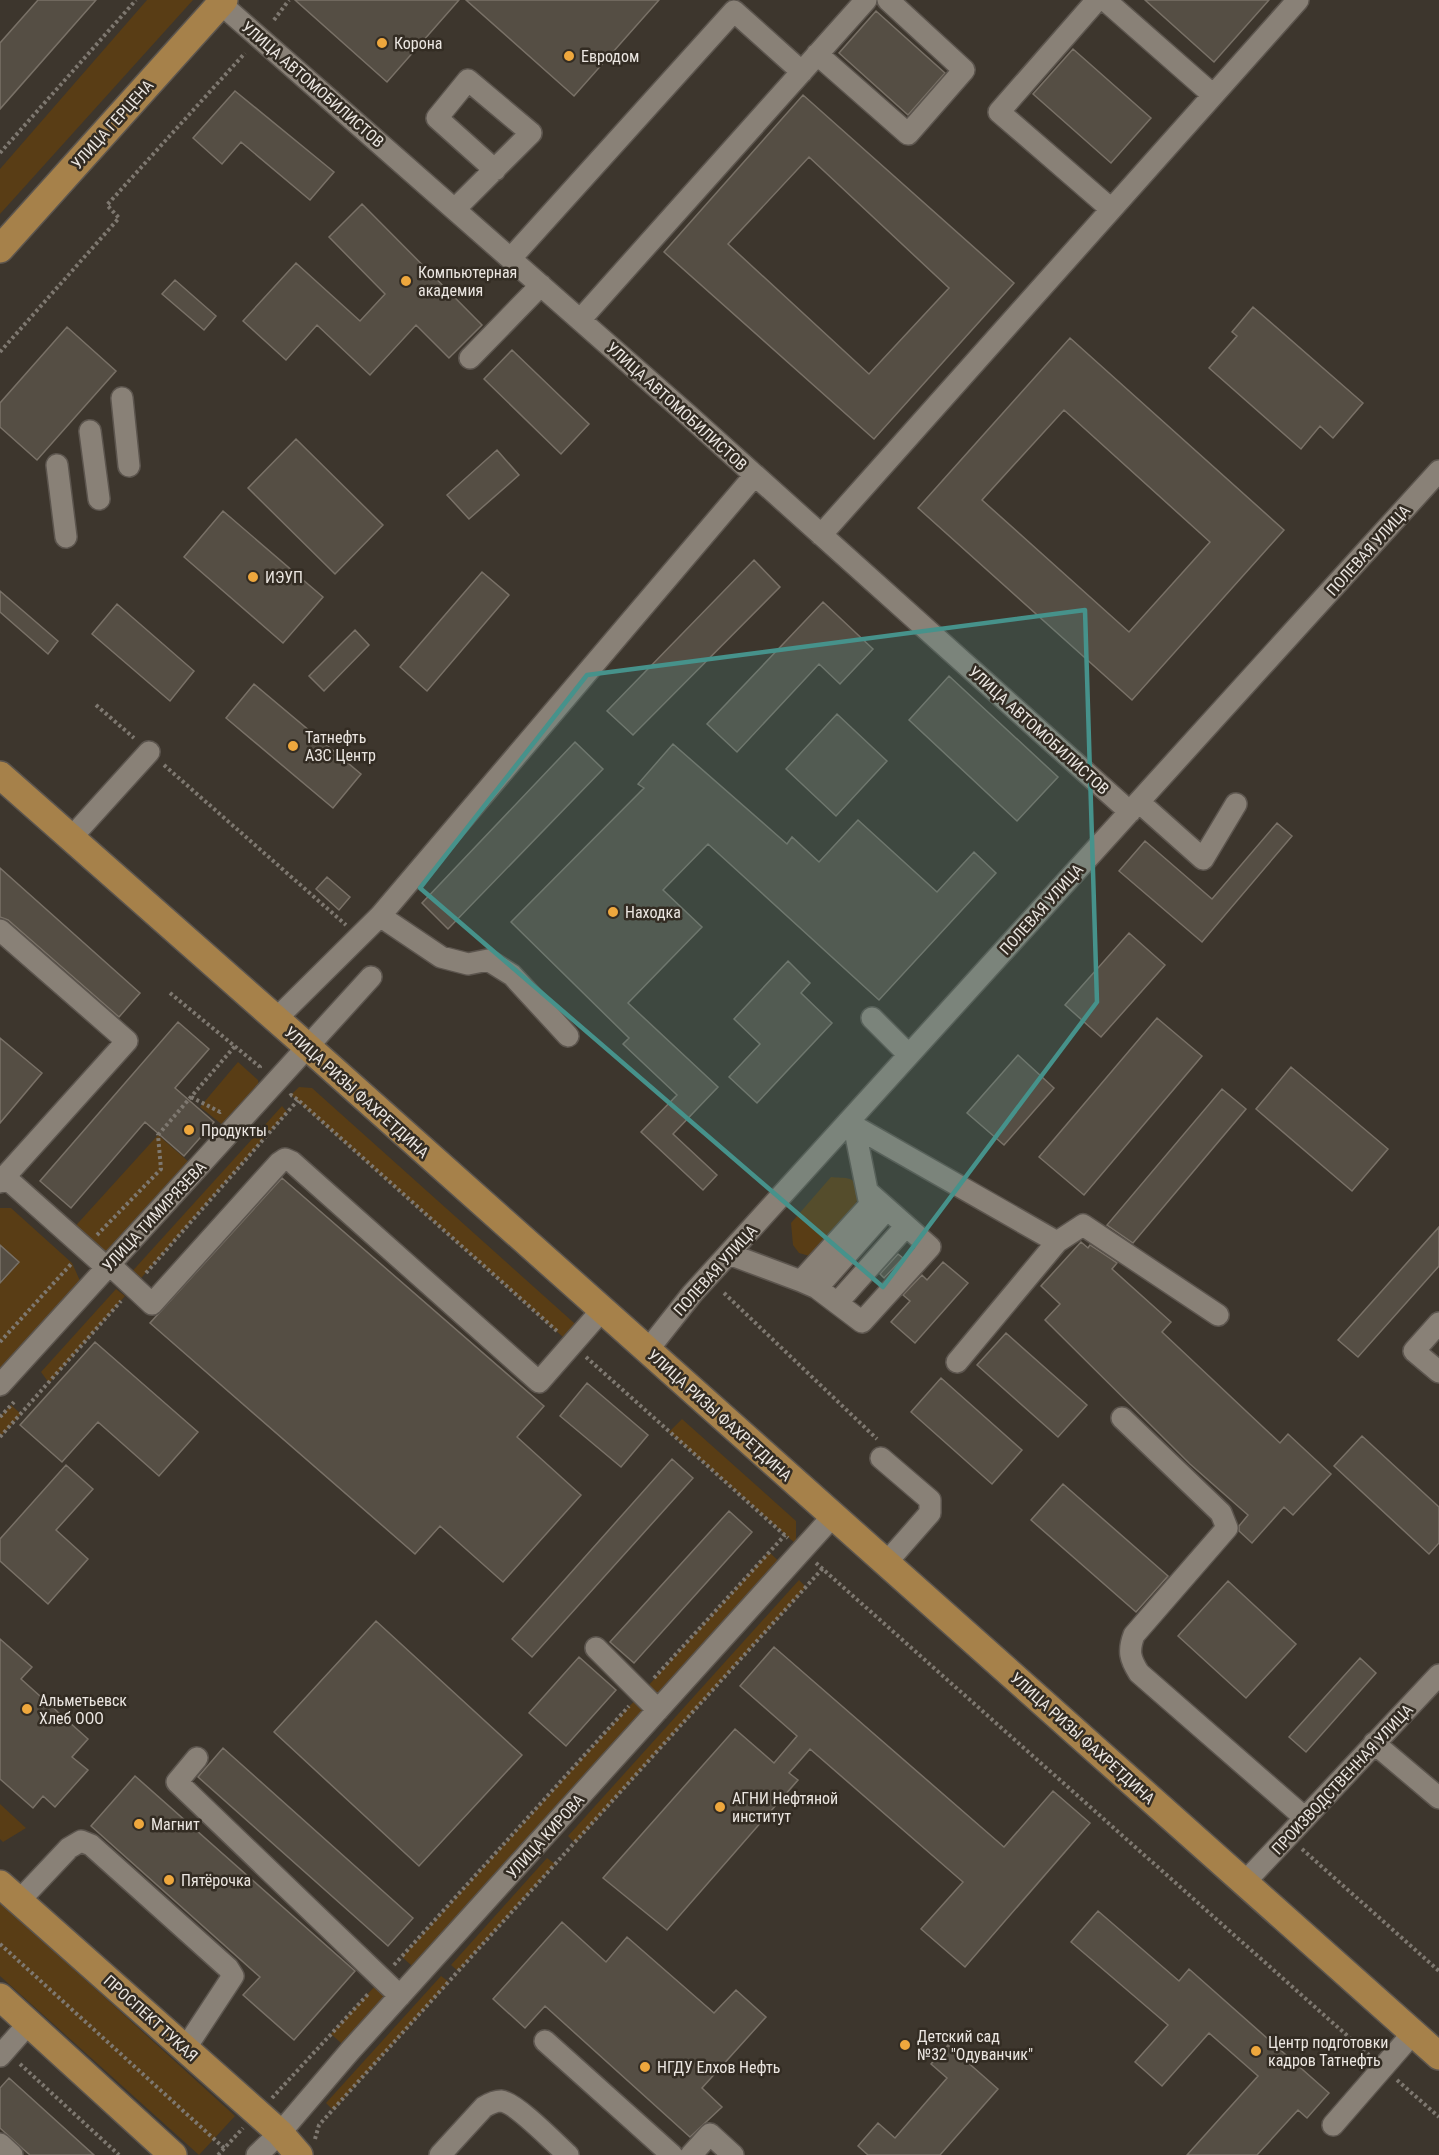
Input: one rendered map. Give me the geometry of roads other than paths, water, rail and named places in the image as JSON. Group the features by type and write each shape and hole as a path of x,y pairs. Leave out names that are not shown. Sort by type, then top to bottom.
{"main road":[{"name":"УЛИЦА ГЕРЦЕНА","path":"0,249 222,2"},
{"name":"УЛИЦА РИЗЫ ФАХРЕТДИНА","path":"0,775 1439,2056"},
{"name":"ПРОСПЕКТ ТУКАЯ","path":"9,1893 280,2133 306,2150"},
{"path":"0,1997 173,2155"}],"street":[{"path":"580,320 866,0"},
{"path":"817,54 908,134 964,70 888,0"},
{"path":"1097,0 999,112 1111,209"},
{"path":"1106,0 1213,95"},
{"path":"821,535 1298,0"},
{"name":"УЛИЦА АВТОМОБИЛИСТОВ","path":"222,2 821,535 1134,807 1203,859 1236,804"},
{"path":"510,258 734,11 802,72"},
{"path":"454,209 495,170"},
{"path":"470,358 541,285"},
{"path":"122,398 129,466"},
{"path":"90,431 99,499"},
{"path":"57,465 66,537"},
{"name":"ПОЛЕВАЯ УЛИЦА","path":"646,1351 692,1294 852,1123 909,1055 1439,471"},
{"path":"275,1020 380,916 755,475"},
{"path":"71,838 149,752"},
{"path":"380,916 441,957 468,964 488,960 512,975 568,1036"},
{"path":"0,930 127,1041 2,1179 152,1304 279,1163 285,1160 292,1162 539,1382 602,1310"},
{"name":"УЛИЦА ТИМИРЯЗЕВА","path":"0,1385 372,977"},
{"path":"872,1018 909,1055"},
{"path":"809,1284 870,1205 852,1123"},
{"path":"852,1123 1057,1242"},
{"path":"729,1254 809,1284 838,1302 862,1322 930,1247 867,1191"},
{"path":"809,1284 887,1209"},
{"path":"957,1362 1057,1242 1083,1225 1218,1315"},
{"path":"838,1302 906,1226"},
{"path":"1439,1323 1414,1352 1439,1372"},
{"path":"1122,1418 1221,1513 1227,1528 1134,1635 1130,1648 1131,1660 1139,1673 1305,1818"},
{"path":"881,1458 930,1500 930,1513 886,1563"},
{"name":"УЛИЦА КИРОВА","path":"257,2155 280,2133 400,1996 833,1516"},
{"path":"596,1648 658,1710"},
{"name":"ПРОИЗВОДСТВЕННАЯ УЛИЦА","path":"1245,1882 1439,1675"},
{"path":"1374,1743 1439,1798"},
{"path":"197,1758 177,1782 400,1996"},
{"path":"9,1893 69,1848 81,1841 91,1845 228,1968 233,1976 185,2049"},
{"path":"3,2053 29,2023"},
{"path":"1333,2125 1413,2033"},
{"path":"545,2041 672,2155"},
{"path":"440,2155 484,2107 500,2101 513,2106 568,2155"},
{"path":"692,2155 710,2134 734,2155"},
{"path":"0,2144 12,2155"}],"place":[{"name":"Корона","path":"382,43"},
{"name":"Евродом","path":"569,56"},
{"name":"Компьютерная академия","path":"406,281"},
{"name":"ИЭУП","path":"253,577"},
{"name":"Татнефть АЗС Центр","path":"293,746"},
{"name":"Находка","path":"613,912"},
{"name":"Продукты","path":"189,1130"},
{"name":"Альметьевск Хлеб ООО","path":"27,1709"},
{"name":"АГНИ Нефтяной институт","path":"720,1807"},
{"name":"Магнит","path":"139,1824"},
{"name":"Пятёрочка","path":"169,1880"},
{"name":"Детский сад №32 \"Одуванчик\"","path":"905,2045"},
{"name":"Центр подготовки кадров Татнефть","path":"1256,2051"},
{"name":"НГДУ Елхов Нефть","path":"645,2067"}]}
